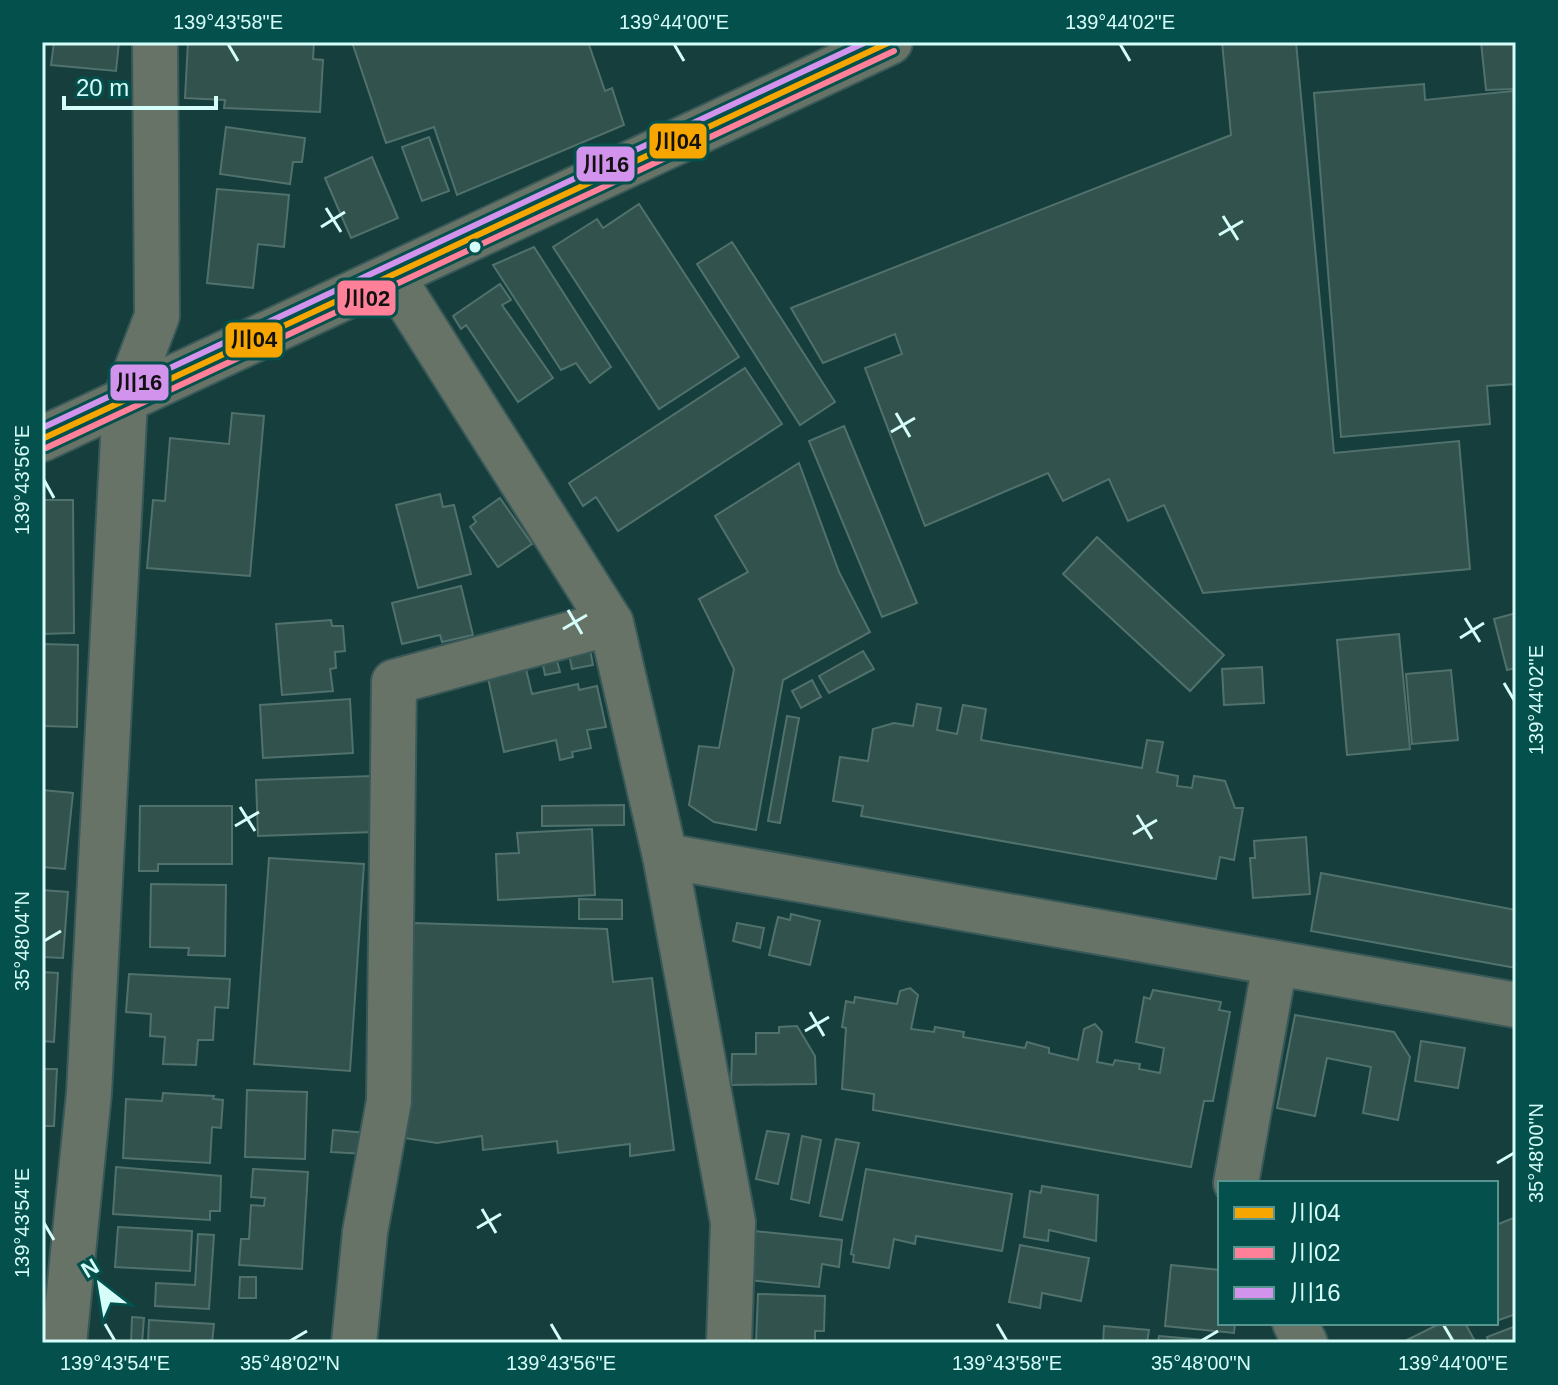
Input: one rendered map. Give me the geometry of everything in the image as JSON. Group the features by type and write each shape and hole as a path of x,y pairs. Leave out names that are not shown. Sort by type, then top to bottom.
{"street":[{"path":"64,1343 89,1093 125,400 157,316 155,42"},
{"path":"42,439 890,42"},
{"path":"392,276 611,623 665,856 733,1222 729,1343"},
{"path":"354,1343 365,1232 389,1101 394,682 611,623"},
{"path":"665,856 1516,1005"},
{"path":"1236,1181 1275,963"},
{"path":"1296,1325 1305,1343"}],"building":[{"path":"54,42 119,42 116,71 51,65"},
{"path":"188,42 314,42 313,59 323,60 320,112 224,108 225,100 185,98"},
{"path":"352,42 588,42 605,91 612,88 624,125 457,195 434,127 386,143"},
{"path":"1222,42 1296,42 1334,453 1459,441 1470,569 1203,593 1164,505 1128,521 1109,479 1063,501 1048,473 925,526 865,368 902,354 895,334 823,363 791,308 1231,135"},
{"path":"1481,42 1516,42 1516,112 1514,89 1486,90"},
{"path":"1424,84 1425,100 1513,91 1516,384 1487,386 1490,424 1341,437 1314,93"},
{"path":"226,127 305,138 302,162 293,162 290,184 220,174"},
{"path":"429,137 449,191 422,201 402,147"},
{"path":"372,157 398,218 351,238 325,178"},
{"path":"217,189 289,195 284,247 258,244 253,288 207,283"},
{"path":"639,204 739,357 659,409 553,247 597,219 603,228"},
{"path":"732,242 835,402 800,425 697,264"},
{"path":"534,247 611,367 590,383 576,363 561,370 493,265"},
{"path":"500,284 511,300 502,305 553,378 518,402 466,325 461,329 453,316"},
{"path":"745,368 782,424 618,531 596,497 583,506 569,483"},
{"path":"232,413 264,416 250,576 147,568 153,500 165,501 170,438 229,444"},
{"path":"844,426 917,603 882,617 809,441"},
{"path":"799,463 839,572 870,632 783,680 756,830 714,822 689,805 699,746 719,748 734,669 699,599 748,572 715,516"},
{"path":"440,494 443,507 454,505 471,574 418,588 396,505"},
{"path":"500,498 532,544 498,567 470,527 476,522 473,517"},
{"path":"42,500 73,500 74,633 42,634"},
{"path":"1097,537 1224,655 1190,691 1063,574"},
{"path":"461,586 473,635 442,642 440,635 402,644 392,603"},
{"path":"1516,613 1516,668 1507,670 1494,619"},
{"path":"331,620 332,626 343,626 345,651 335,652 336,668 330,669 333,691 282,695 276,624"},
{"path":"1399,634 1410,749 1347,755 1337,640"},
{"path":"42,644 78,645 77,727 42,726"},
{"path":"590,649 593,665 572,669 569,654"},
{"path":"863,651 874,669 829,693 819,676"},
{"path":"556,657 560,672 545,675 542,660"},
{"path":"1262,667 1264,703 1224,705 1222,669"},
{"path":"526,669 532,694 578,684 579,690 597,686 606,727 587,730 591,748 572,752 573,757 560,760 556,740 504,752 488,678"},
{"path":"1451,670 1458,740 1412,744 1406,674"},
{"path":"812,680 821,697 801,708 792,691"},
{"path":"350,699 353,753 263,758 260,705"},
{"path":"917,704 941,708 937,730 957,734 963,705 986,709 981,740 1142,768 1147,740 1163,742 1157,772 1178,776 1177,786 1192,788 1194,776 1225,781 1235,808 1243,808 1234,860 1220,857 1216,879 861,816 863,806 833,801 840,757 868,761 873,729 894,723 913,726"},
{"path":"787,716 799,718 780,823 768,821"},
{"path":"372,776 374,832 258,836 256,780"},
{"path":"42,790 73,793 65,869 42,867"},
{"path":"624,805 624,825 542,826 542,806"},
{"path":"140,806 232,806 232,864 158,864 158,871 139,871"},
{"path":"592,829 595,895 498,900 496,854 519,853 517,833"},
{"path":"1306,837 1310,894 1253,898 1250,858 1255,858 1254,841"},
{"path":"269,858 364,864 350,1071 254,1064"},
{"path":"1321,873 1516,910 1516,968 1311,931"},
{"path":"151,884 226,885 225,956 188,955 189,948 150,947"},
{"path":"42,890 68,892 63,958 42,957"},
{"path":"579,899 622,900 622,919 579,919"},
{"path":"791,914 820,921 810,965 769,955 778,917 790,920"},
{"path":"413,923 607,929 613,982 652,978 674,1150 630,1156 630,1144 558,1153 557,1141 483,1150 482,1136 437,1143 404,1138"},
{"path":"737,923 764,928 760,948 733,941"},
{"path":"42,972 58,973 54,1042 42,1041"},
{"path":"129,974 230,979 228,1008 215,1007 213,1040 198,1040 196,1065 163,1064 165,1037 150,1036 151,1014 126,1012"},
{"path":"910,988 918,995 911,1029 934,1032 935,1027 964,1032 963,1037 1025,1048 1027,1042 1049,1048 1049,1053 1078,1060 1084,1029 1095,1024 1102,1032 1097,1062 1113,1065 1115,1060 1140,1064 1139,1069 1160,1073 1164,1048 1136,1042 1144,997 1150,999 1153,990 1221,1002 1219,1010 1230,1012 1213,1101 1204,1101 1191,1167 873,1110 874,1094 842,1089 846,1028 842,1027 846,1001 854,1003 855,997 897,1004 900,991"},
{"path":"1295,1015 1394,1032 1410,1057 1398,1120 1363,1113 1371,1067 1327,1058 1315,1116 1277,1108"},
{"path":"797,1026 815,1056 816,1084 731,1085 732,1054 756,1054 756,1033 779,1033 779,1027"},
{"path":"1421,1041 1465,1048 1458,1088 1415,1081"},
{"path":"42,1069 57,1069 54,1126 42,1126"},
{"path":"247,1090 307,1092 305,1159 245,1157"},
{"path":"163,1093 214,1096 213,1099 223,1100 221,1128 212,1127 210,1163 123,1158 126,1099 162,1101"},
{"path":"333,1130 367,1133 365,1154 331,1152"},
{"path":"767,1131 789,1134 778,1184 756,1179"},
{"path":"802,1136 821,1140 809,1203 791,1199"},
{"path":"836,1139 859,1143 842,1220 820,1216"},
{"path":"116,1167 221,1176 220,1211 210,1211 210,1220 113,1214"},
{"path":"253,1169 308,1172 302,1269 239,1265 241,1239 249,1239 251,1205 264,1206 265,1198 251,1197"},
{"path":"866,1169 1012,1194 1002,1251 916,1236 915,1244 894,1239 889,1268 853,1262 854,1255 851,1254"},
{"path":"1042,1186 1098,1195 1096,1241 1049,1230 1048,1241 1024,1237 1030,1191 1041,1193"},
{"path":"1516,1217 1516,1314 1498,1320 1498,1224"},
{"path":"118,1227 192,1231 190,1271 115,1267"},
{"path":"754,1231 842,1240 839,1267 822,1264 819,1287 748,1280"},
{"path":"198,1234 214,1235 209,1309 155,1306 156,1283 195,1285"},
{"path":"1020,1245 1089,1258 1081,1301 1042,1293 1040,1308 1009,1302"},
{"path":"1171,1265 1218,1270 1218,1325 1235,1325 1234,1333 1165,1326"},
{"path":"240,1277 256,1277 256,1298 239,1298"},
{"path":"758,1294 825,1296 824,1331 815,1331 815,1343 756,1343"},
{"path":"132,1317 144,1318 142,1343 131,1343"},
{"path":"149,1320 214,1324 212,1343 148,1343"},
{"path":"1437,1325 1466,1325 1476,1343 1401,1343"},
{"path":"1104,1326 1149,1330 1147,1343 1103,1343"},
{"path":"1516,1326 1516,1343 1489,1343 1487,1337"},
{"path":"1159,1336 1204,1340 1204,1343 1158,1343"}],"transit line":[{"name":"川16","path":"42,428 866,42"},
{"name":"川04","path":"42,439 890,42"},
{"name":"川02","path":"46,448 894,51"}]}
